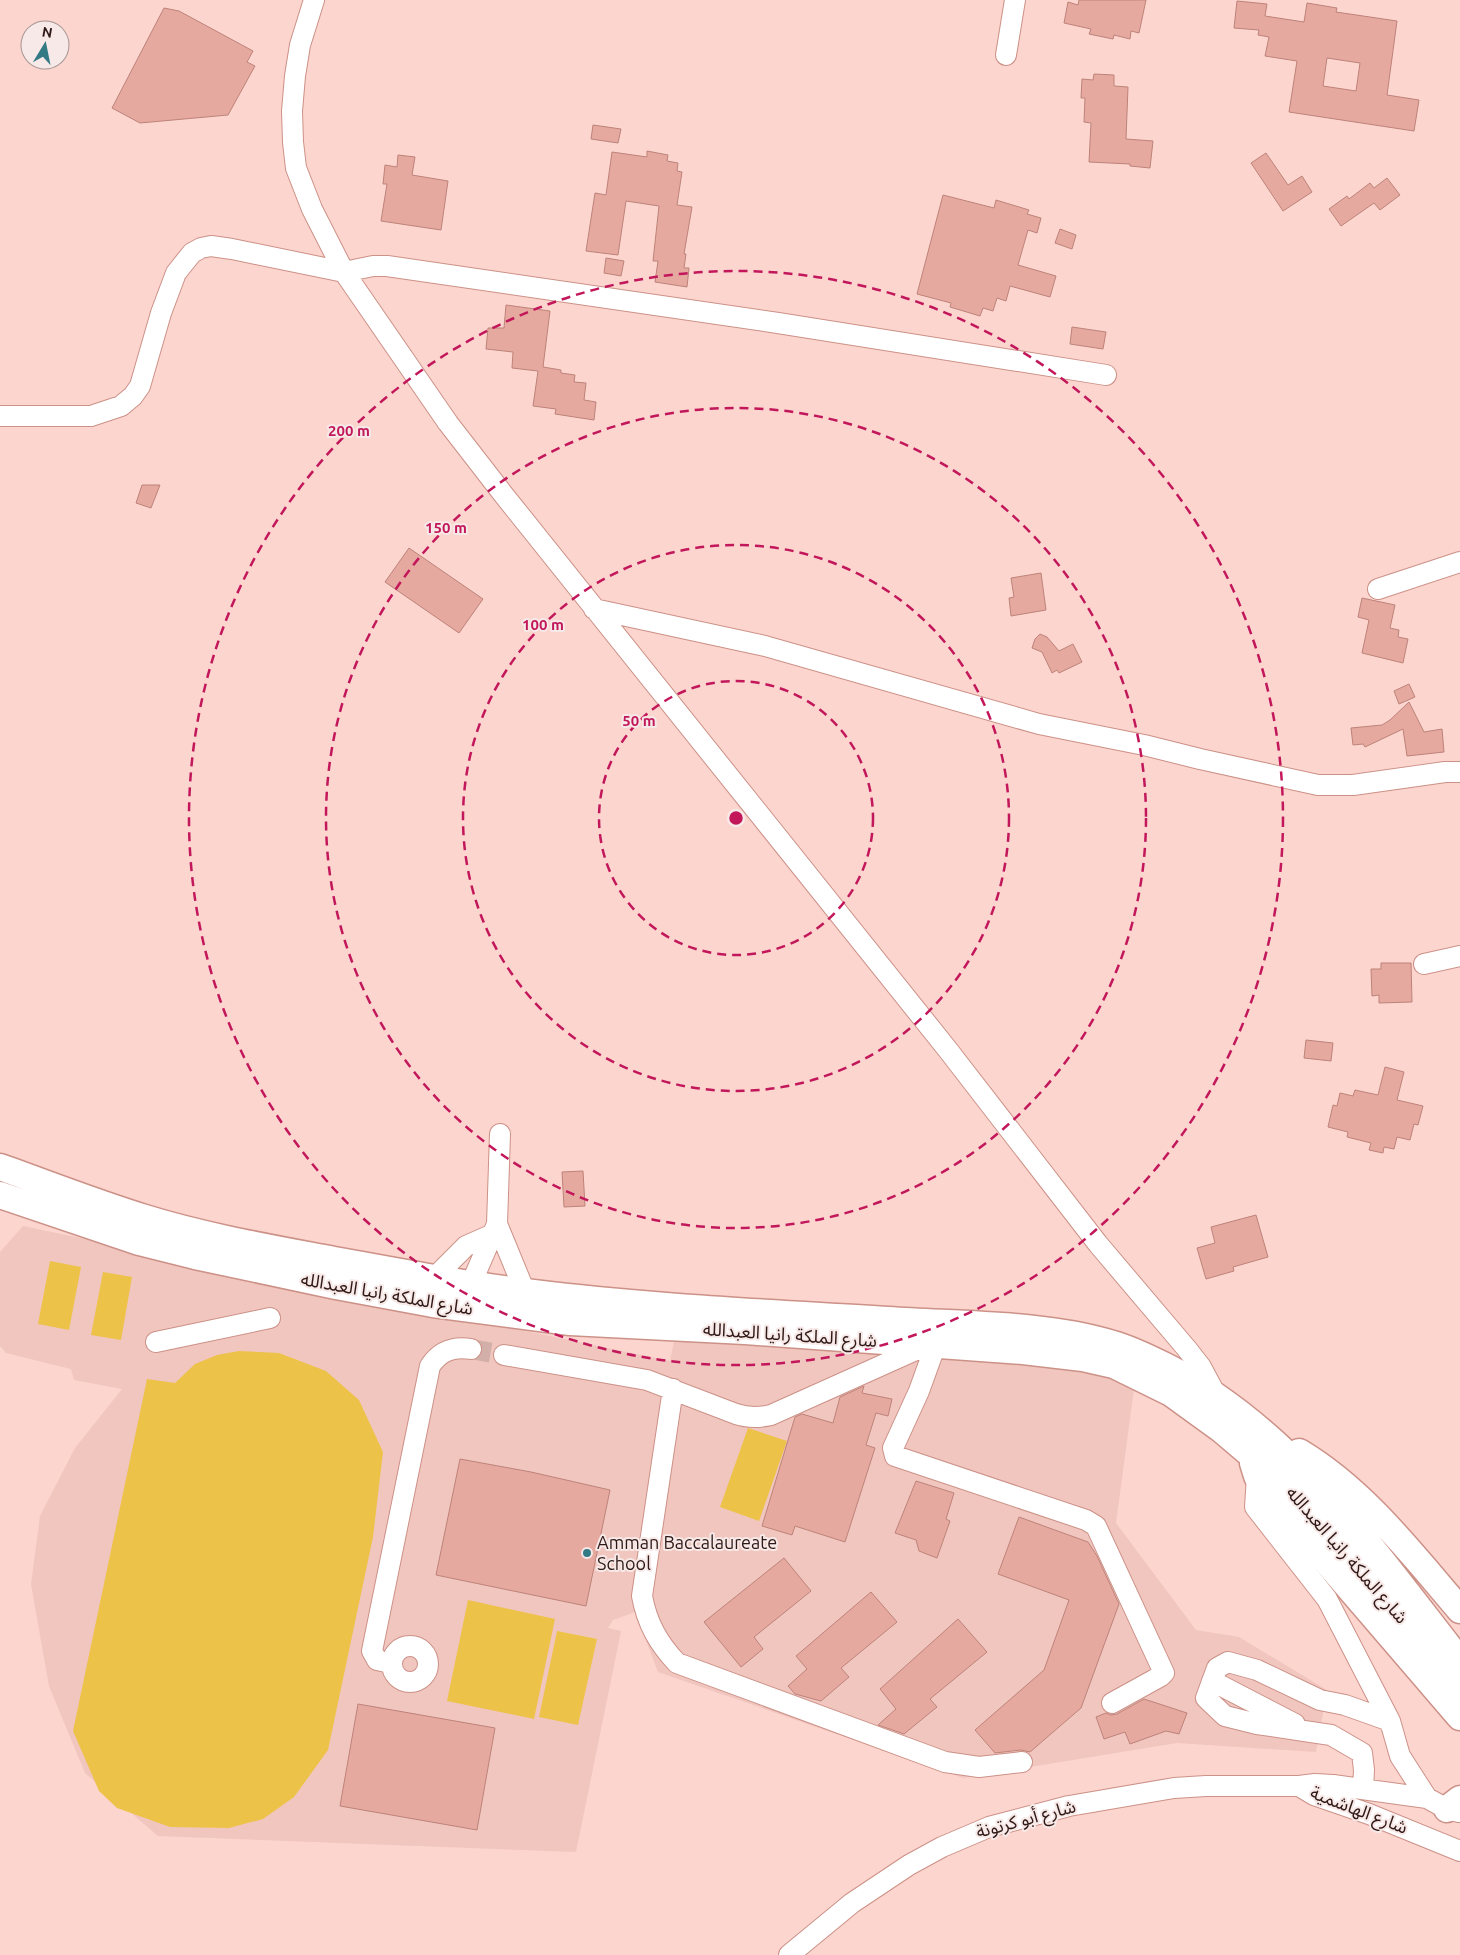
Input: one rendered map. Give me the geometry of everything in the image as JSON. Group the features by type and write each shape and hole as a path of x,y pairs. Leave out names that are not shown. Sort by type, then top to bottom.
{"main road":[{"name":"شارع الملكة رانيا العبدالله","path":"0,1167 173,1226 253,1244 471,1284 525,1292 789,1315 1050,1332 1113,1344 1171,1369 1217,1397 1254,1425 1287,1454 1360,1532 1460,1661"},
{"name":"شارع الملكة رانيا العبدالله","path":"0,1195 139,1242 336,1286 434,1304 570,1322 745,1331 932,1344 1055,1354 1114,1365 1171,1393 1222,1430 1253,1464 1289,1487 1327,1527 1460,1690"},
{"path":"1254,1425 1308,1457 1337,1478 1387,1527 1460,1610"},
{"path":"1253,1464 1272,1497 1460,1716"}],"street":[{"path":"314,0 300,44 295,76 292,111 293,142 296,168 312,209 344,272 448,423 562,570 948,1050 1104,1251 1187,1349 1201,1367 1217,1397"},
{"path":"1006,55 1015,0"},
{"path":"0,416 91,416 121,406 133,396 140,386 176,273 192,253 211,246 344,272 372,266 387,266 778,323 1106,375"},
{"path":"1378,588 1460,562"},
{"path":"594,609 765,646 1039,724 1144,745 1318,784 1334,786 1444,772 1460,772"},
{"path":"1424,964 1460,956"},
{"path":"471,1284 494,1229 500,1134"},
{"path":"434,1278 466,1246 494,1229"},
{"path":"494,1229 525,1292"},
{"path":"156,1342 270,1318"},
{"path":"504,1355 647,1380 750,1418 771,1415 932,1344"},
{"path":"932,1344 918,1391 893,1448 895,1456 1086,1520 1096,1526 1164,1671 1161,1676 1112,1703"},
{"path":"391,1664 377,1660 372,1651 430,1366 434,1360 446,1351 460,1347 471,1350"},
{"path":"673,1389 642,1596 648,1621 660,1644 676,1663 945,1762 979,1767 1022,1762"},
{"path":"1253,1464 1255,1507 1327,1600 1390,1721 1400,1756 1449,1805"},
{"path":"1327,1600 1361,1600"},
{"path":"1363,1789 1364,1770 1362,1753 1331,1735 1308,1731 1212,1681 1217,1668 1228,1662 1256,1670 1320,1700 1345,1705 1390,1721"},
{"name":"شارع الهاشمية","path":"1299,1786 1324,1784 1363,1789 1449,1805"},
{"name":"شارع أبو كرتونة","path":"789,1955 852,1903 910,1865 942,1847 989,1827 1069,1806 1165,1789 1206,1786 1299,1786"},
{"name":"شارع الهاشمية","path":"1299,1786 1314,1795 1370,1814 1460,1851"}],"shaded area":[{"name":"Amman Baccalaureate School","path":"23,1226 670,1361 676,1332 1108,1363 1135,1381 1116,1523 1196,1630 1239,1637 1327,1690 1316,1752 1177,1743 963,1778 658,1672 635,1612 613,1620 608,1628 621,1631 576,1852 158,1836 85,1773 49,1686 31,1584 40,1516 75,1448 122,1389 74,1380 71,1369 6,1353 0,1346 0,1252"},
{"path":"50,1261 81,1267 69,1330 38,1324"},
{"path":"103,1272 132,1277 121,1340 91,1335"},
{"path":"239,1351 279,1353 326,1371 359,1400 383,1452 373,1537 328,1750 294,1797 263,1819 229,1828 170,1827 117,1808 99,1791 73,1731 147,1379 175,1383 195,1364 217,1355"},
{"path":"748,1428 787,1441 759,1521 720,1507"},
{"path":"468,1600 555,1619 534,1719 447,1701"},
{"path":"557,1631 597,1639 578,1725 539,1717"}],"building":[{"path":"1079,0 1146,0 1139,33 1131,31 1130,39 1114,35 1113,39 1089,34 1091,29 1064,23 1068,2 1078,5"},
{"path":"1237,1 1267,4 1265,16 1304,22 1307,3 1337,8 1336,12 1397,21 1387,95 1419,100 1414,131 1289,112 1297,61 1265,56 1269,37 1258,35 1259,30 1234,28","holes":["1327,58 1360,63 1356,91 1323,86"]},
{"path":"164,8 179,11 253,51 247,62 255,66 228,115 140,123 112,108"},
{"path":"1094,74 1114,75 1114,86 1128,87 1126,139 1153,141 1150,168 1130,166 1130,164 1089,162 1091,123 1084,122 1085,98 1081,98 1082,79 1093,80"},
{"path":"593,125 621,129 618,143 591,139"},
{"path":"647,151 668,155 667,161 678,163 677,171 682,172 677,205 692,207 684,254 686,254 684,268 689,268 687,287 655,282 658,261 653,261 659,206 626,201 618,255 586,251 595,193 606,195 612,152 647,157"},
{"path":"1266,153 1288,185 1302,176 1312,192 1283,211 1251,163"},
{"path":"398,155 415,157 412,175 448,181 441,230 381,221 387,184 383,184 385,165 397,167"},
{"path":"1387,178 1400,195 1380,210 1374,203 1341,226 1329,209 1347,196 1349,199 1370,183 1374,188"},
{"path":"943,195 994,208 996,200 1029,210 1027,214 1041,218 1037,233 1028,230 1018,265 1056,276 1050,297 1010,286 1006,301 997,298 993,311 983,308 980,316 950,307 951,303 917,294"},
{"path":"1060,229 1076,235 1072,249 1055,243"},
{"path":"606,258 624,261 621,276 604,273"},
{"path":"506,305 550,311 543,367 575,375 574,382 586,383 584,400 596,402 594,420 555,414 556,409 533,406 538,371 512,368 513,352 486,349 488,328 504,328"},
{"path":"1072,327 1106,332 1103,349 1070,344"},
{"path":"142,485 160,485 151,508 136,503"},
{"path":"409,548 483,599 459,633 385,582"},
{"path":"1041,573 1046,610 1011,616 1009,598 1014,597 1011,578"},
{"path":"1362,598 1395,605 1390,628 1399,630 1398,637 1408,639 1403,663 1362,653 1369,620 1358,617"},
{"path":"1040,634 1047,637 1059,651 1073,644 1082,662 1059,673 1057,670 1052,673 1042,652 1032,648 1035,639"},
{"path":"1409,684 1415,697 1399,704 1394,691"},
{"path":"1409,702 1424,732 1442,729 1444,752 1407,756 1403,729 1365,747 1363,744 1353,745 1351,728 1382,725"},
{"path":"1381,963 1411,963 1412,1002 1379,1003 1379,995 1372,996 1371,969 1381,969"},
{"path":"1306,1040 1333,1043 1331,1061 1304,1058"},
{"path":"1385,1067 1404,1072 1397,1100 1423,1106 1418,1125 1414,1124 1410,1140 1397,1137 1394,1149 1384,1147 1383,1153 1369,1150 1371,1143 1347,1137 1348,1132 1328,1127 1333,1105 1337,1106 1340,1093 1353,1096 1355,1090 1378,1095"},
{"path":"583,1171 585,1206 564,1207 562,1172"},
{"path":"1256,1215 1268,1257 1233,1267 1234,1271 1206,1279 1197,1248 1215,1243 1211,1227"},
{"path":"864,1386 862,1393 892,1399 888,1416 876,1413 866,1445 875,1448 845,1542 795,1526 792,1535 762,1526 795,1417 802,1414 833,1423 840,1397"},
{"path":"460,1459 531,1472 610,1490 586,1606 436,1575"},
{"path":"916,1481 954,1493 946,1519 950,1521 937,1558 919,1551 916,1540 895,1533"},
{"path":"1019,1517 1088,1542 1097,1556 1119,1604 1081,1708 1030,1752 1021,1750 995,1753 975,1730 1044,1670 1069,1600 998,1574"},
{"path":"784,1558 811,1591 754,1637 763,1649 741,1667 704,1622"},
{"path":"871,1592 897,1622 841,1668 849,1677 821,1701 795,1694 788,1686 807,1669 796,1656"},
{"path":"958,1619 987,1652 930,1699 937,1707 904,1734 878,1725 896,1709 880,1689"},
{"path":"1144,1699 1187,1713 1179,1734 1166,1731 1130,1744 1125,1732 1104,1739 1096,1717 1106,1713 1111,1715 1117,1714"},
{"path":"358,1704 495,1728 477,1830 340,1806"}],"tunnel":[{"path":"471,1349 504,1355"}],"place":[{"name":"Amman Baccalaureate School","path":"587,1553"}]}
